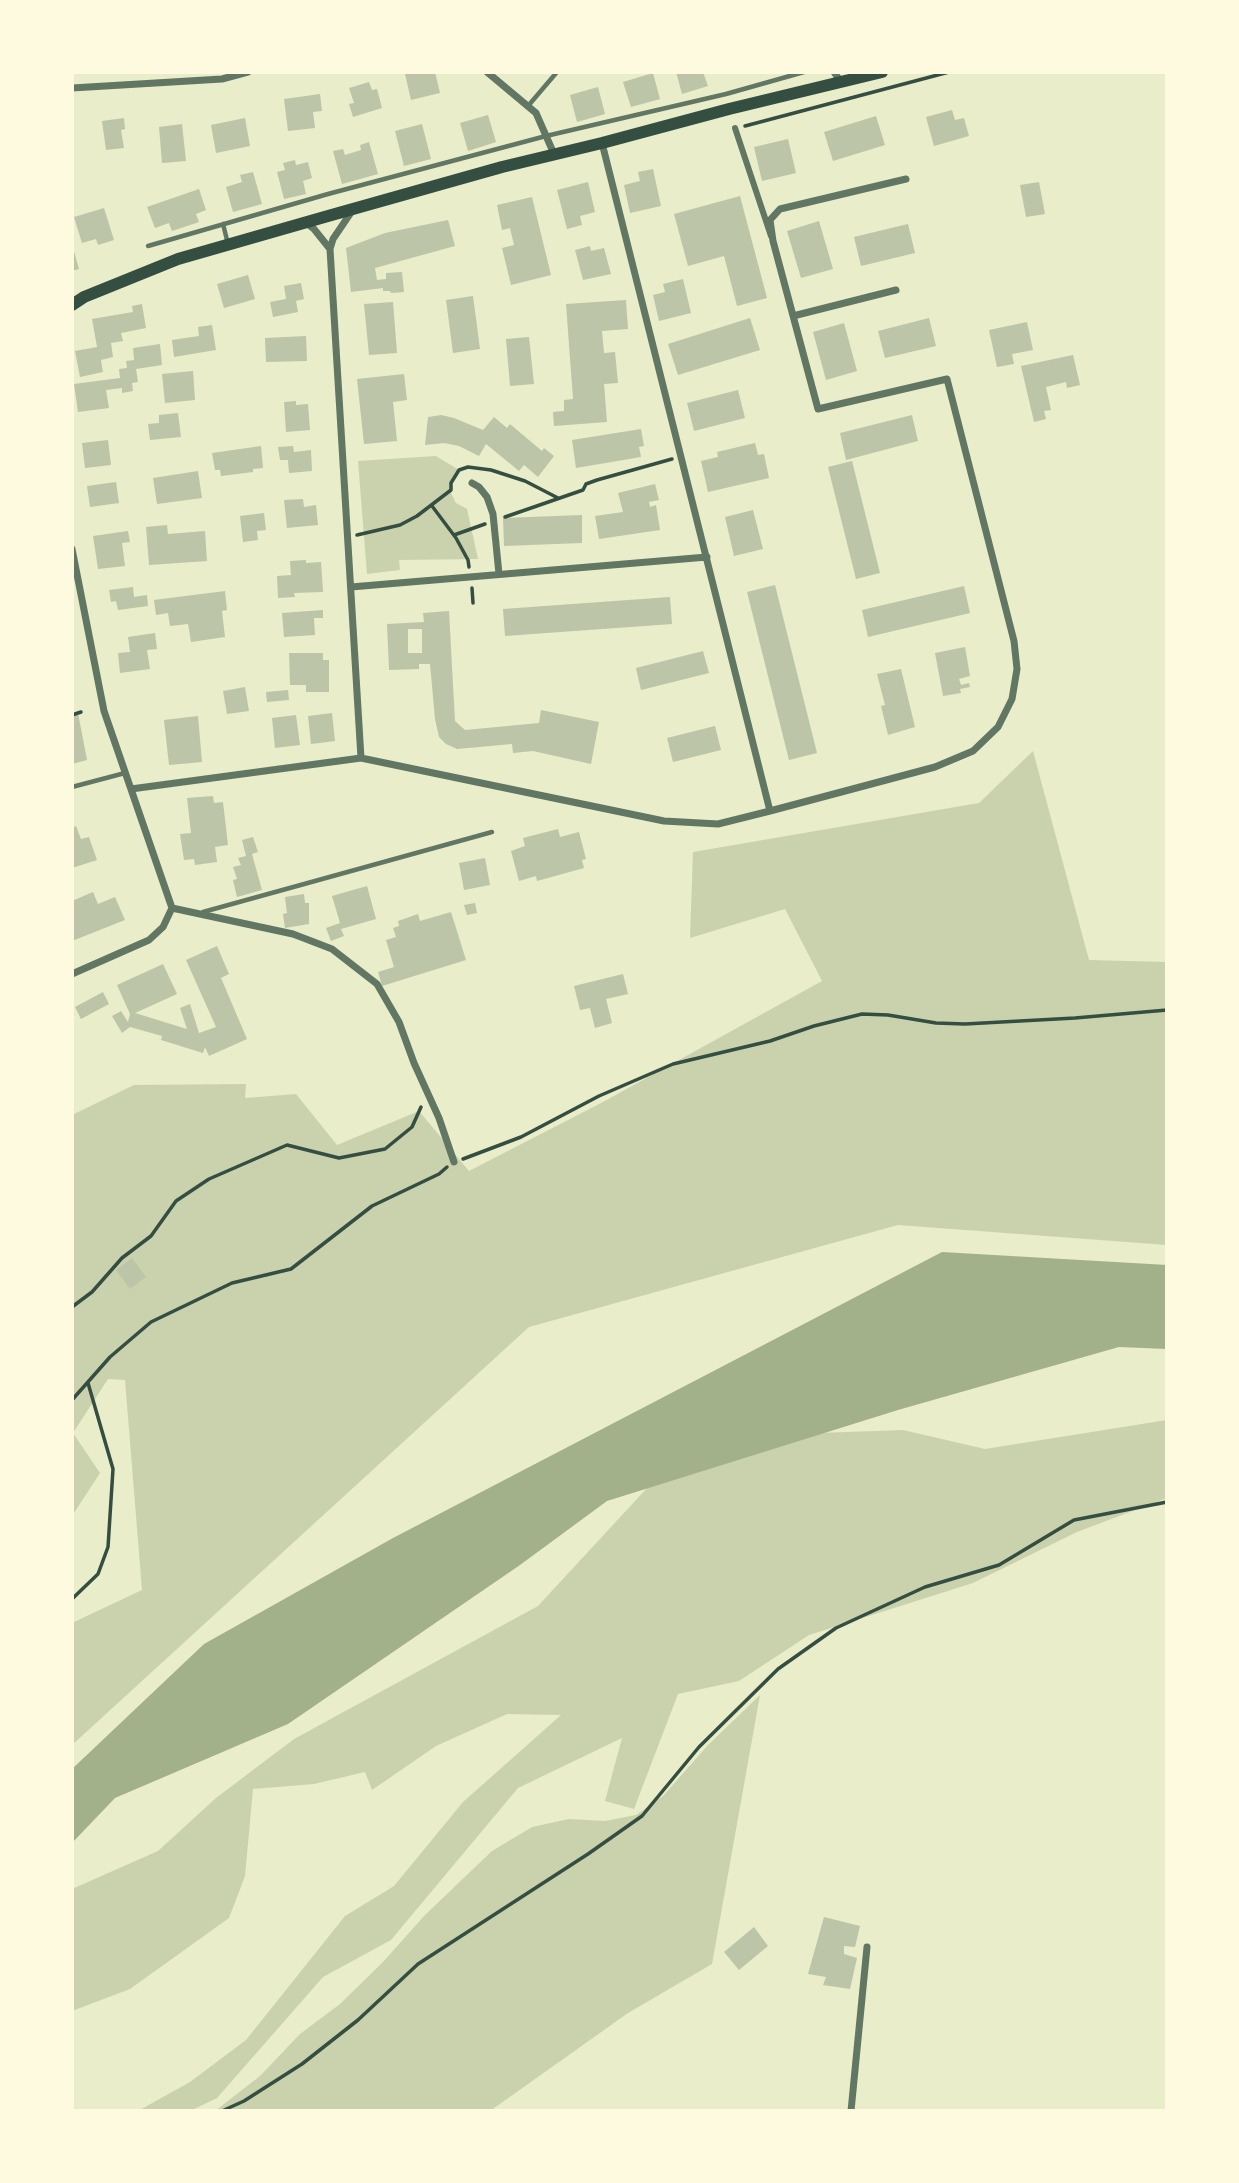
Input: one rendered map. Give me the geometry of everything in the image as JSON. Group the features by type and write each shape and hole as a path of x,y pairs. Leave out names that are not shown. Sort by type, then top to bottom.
{"main road":[{"path":"72,305 84,297 178,259 228,244 554,154 602,144 838,77 882,72"}],"street":[{"path":"72,88 222,79 248,72"},
{"path":"487,72 536,113 554,154"},
{"path":"131,789 361,758 664,821 718,824 935,767 973,751 998,727 1012,699 1017,669 1014,641 947,379 818,409 773,241 735,128"},
{"path":"602,144 771,811"},
{"path":"773,241 770,220 780,208 906,179"},
{"path":"354,208 338,229 330,249 361,758"},
{"path":"305,222 330,249"},
{"path":"793,316 896,290"},
{"path":"472,483 479,487 487,498 495,520 499,574"},
{"path":"72,548 104,711 172,908 163,927 149,940 72,974"},
{"path":"351,587 707,557"},
{"path":"172,908 293,934 332,949 377,984 399,1022 454,1162"},
{"path":"850,2111 867,1947"}],"lane":[{"path":"527,106 557,72"},
{"path":"148,246 546,136 726,94 804,72"},
{"path":"222,224 228,244"},
{"path":"72,787 125,773"},
{"path":"196,914 492,832"}],"path":[{"path":"735,128 949,72"},
{"path":"454,535 583,490 586,484 597,480 681,457"},
{"path":"348,536 364,535 400,525 432,506 451,489 451,483 459,470 468,467 491,470 525,481 558,498"},
{"path":"432,506 468,559 473,603"},
{"path":"72,715 81,712"},
{"path":"72,1400 110,1357 151,1322 232,1283 291,1269 372,1206 439,1174 454,1162 521,1137 599,1096 673,1064 770,1041 862,1014 965,1024 1167,1010"},
{"path":"72,1307 92,1292 122,1258 151,1236 176,1201 209,1179 287,1145 339,1158 385,1149 412,1127 427,1092"},
{"path":"72,1599 98,1574 108,1547 113,1469 88,1382"},
{"path":"222,2111 244,2101 302,2064 358,2020 418,1964 642,1816 699,1747 778,1669 836,1628 925,1587 999,1565 1074,1520 1167,1502"}],"shaded area":[{"path":"436,456 459,470 451,483 451,493 456,503 467,509 478,559 399,560 400,570 367,574 358,461"},
{"path":"1033,751 1089,960 1167,962 1167,1245 898,1225 529,1327 72,1745 72,1623 142,1590 125,1380 108,1379 73,1433 100,1473 72,1516 72,1115 134,1085 246,1084 245,1098 296,1094 337,1145 419,1111 469,1171 603,1102 822,981 785,909 690,938 693,852 979,803"},
{"path":"942,1252 1167,1265 1167,1349 1119,1347 898,1410 607,1501 520,1565 288,1724 115,1798 72,1843 72,1769 204,1644 393,1538"},
{"path":"1167,1420 1167,1498 1077,1532 973,1583 809,1635 739,1681 678,1694 634,1809 605,1801 622,1738 518,1788 391,1940 323,1977 217,2098 190,2111 138,2111 190,2082 246,2040 345,1916 394,1886 463,1802 561,1715 507,1714 436,1746 372,1790 365,1772 314,1784 253,1789 245,1876 229,1918 130,1989 72,2011 72,1889 158,1851 216,1798 294,1739 538,1606 647,1488 790,1434 903,1430 985,1449"},
{"path":"760,1695 712,1964 628,2013 490,2111 215,2111 260,2076 300,2034 340,2004 425,1915 492,1851 532,1827 569,1819 605,1821 636,1815 663,1796 708,1745"}],"building":[{"path":"435,72 440,93 411,100 405,74"},
{"path":"676,72 703,72 708,86 682,94"},
{"path":"653,73 660,99 631,107 623,82"},
{"path":"369,82 372,90 377,89 382,108 353,117 349,104 354,103 349,88"},
{"path":"598,87 605,114 577,122 570,95"},
{"path":"320,94 322,111 313,112 315,128 288,131 284,99"},
{"path":"952,110 955,120 964,118 969,136 934,146 926,117"},
{"path":"488,115 496,142 468,151 460,123"},
{"path":"876,116 885,145 833,161 824,132"},
{"path":"124,118 125,129 121,130 124,148 106,150 102,121"},
{"path":"245,118 250,146 216,153 211,125"},
{"path":"182,124 186,161 162,163 159,127"},
{"path":"422,124 431,159 404,166 395,131"},
{"path":"788,139 796,173 762,181 754,147"},
{"path":"369,142 378,174 342,184 333,151 343,149 345,155 361,150 360,145"},
{"path":"295,160 296,165 308,162 312,178 303,181 306,194 284,199 277,172 285,170 283,163"},
{"path":"653,169 661,206 630,213 624,185 640,181 638,172"},
{"path":"253,172 262,204 233,212 226,187 242,182 240,175"},
{"path":"588,182 595,212 580,216 582,225 567,229 557,190"},
{"path":"1039,182 1045,214 1026,217 1020,185"},
{"path":"199,189 206,210 196,214 199,222 172,231 169,223 155,228 147,207"},
{"path":"740,196 767,298 737,306 724,256 688,266 674,214"},
{"path":"532,197 551,275 511,285 502,248 514,245 510,228 502,230 497,205"},
{"path":"104,208 114,240 98,245 96,239 82,243 74,217"},
{"path":"448,220 455,246 375,268 377,280 386,279 386,273 402,272 404,292 391,293 383,291 383,288 351,292 346,248 385,233"},
{"path":"819,221 833,269 801,278 787,231"},
{"path":"908,224 915,253 861,266 854,237"},
{"path":"72,244 79,269 72,271"},
{"path":"590,246 591,251 604,248 611,274 583,280 575,250"},
{"path":"248,275 255,299 224,308 217,284"},
{"path":"683,279 691,313 659,321 653,295 665,292 663,284"},
{"path":"301,283 304,299 296,301 298,312 273,317 270,302 286,299 284,286"},
{"path":"473,296 480,349 453,353 446,300"},
{"path":"626,300 628,329 602,331 604,353 615,352 618,383 604,384 607,422 554,426 553,412 564,411 564,400 573,399 566,304"},
{"path":"393,302 397,353 369,355 364,304"},
{"path":"142,304 146,328 121,333 123,341 111,343 113,357 101,360 103,372 80,377 75,351 97,347 92,319 133,312 132,306"},
{"path":"750,318 760,350 678,375 668,344"},
{"path":"929,318 936,346 885,358 878,331"},
{"path":"1027,322 1033,350 1012,354 1014,364 997,367 989,330"},
{"path":"844,323 857,371 826,380 813,332"},
{"path":"212,325 216,350 174,357 172,340 199,336 198,327"},
{"path":"306,336 307,361 266,362 265,338"},
{"path":"529,337 534,384 510,386 506,339"},
{"path":"160,344 162,365 136,369 138,382 132,383 133,391 122,393 122,388 106,390 109,408 78,412 74,384 120,378 119,369 127,368 126,361 134,360 133,348"},
{"path":"1073,355 1080,385 1067,388 1066,382 1046,387 1051,410 1044,411 1046,419 1034,422 1021,366"},
{"path":"193,371 195,400 165,403 162,374"},
{"path":"404,374 407,400 393,402 397,441 364,444 357,379"},
{"path":"738,390 745,418 694,431 687,403"},
{"path":"296,401 296,405 308,404 310,430 286,432 284,402"},
{"path":"178,413 181,437 150,440 148,424 159,423 159,415"},
{"path":"441,415 483,430 494,417 507,428 510,424 542,451 544,448 554,456 538,477 524,465 519,471 486,444 479,456 459,446 444,443 425,445 428,417"},
{"path":"912,415 918,441 846,460 840,433"},
{"path":"641,429 644,446 639,447 641,457 576,468 572,440"},
{"path":"108,440 111,465 85,468 82,443"},
{"path":"755,443 758,455 764,454 769,478 708,492 701,461 718,457 717,452"},
{"path":"261,446 263,468 221,476 220,470 215,470 212,453"},
{"path":"293,446 294,452 311,450 312,471 289,473 288,460 280,460 278,447"},
{"path":"852,461 880,573 856,579 828,467"},
{"path":"198,471 202,498 157,504 153,478"},
{"path":"116,482 119,503 90,507 87,486"},
{"path":"655,484 659,500 649,502 650,507 656,505 660,530 599,539 595,516 623,512 618,493"},
{"path":"303,499 304,507 316,505 318,525 287,528 284,500"},
{"path":"753,510 763,549 734,556 725,517"},
{"path":"264,513 266,530 257,531 258,540 243,542 240,516"},
{"path":"582,515 582,543 504,546 503,518"},
{"path":"167,525 168,534 205,531 207,561 149,565 146,527"},
{"path":"128,531 130,542 122,543 125,566 98,569 93,536"},
{"path":"306,560 306,563 321,562 323,592 294,593 295,597 278,598 277,576 291,575 290,561"},
{"path":"775,585 817,753 789,760 747,592"},
{"path":"964,586 970,613 868,637 862,610"},
{"path":"133,587 134,597 147,595 148,606 118,610 116,601 111,602 109,590"},
{"path":"225,591 227,610 222,611 225,637 191,642 188,624 170,626 168,613 156,615 154,600"},
{"path":"670,597 672,624 505,636 503,609"},
{"path":"323,610 323,618 314,618 315,635 284,637 282,613"},
{"path":"449,611 455,721 465,730 539,723 541,710 599,722 591,764 533,751 513,753 512,744 457,749 446,744 439,737 435,719 430,664 419,664 419,669 389,670 387,624 424,622 423,613","holes":["408,629 422,629 422,653 408,653"]},
{"path":"155,633 157,649 147,650 150,669 120,673 118,653 130,652 128,637"},
{"path":"965,647 970,676 959,679 961,685 969,683 970,687 960,689 961,693 943,696 935,653"},
{"path":"703,651 709,673 641,690 636,668"},
{"path":"289,653 323,653 323,660 329,660 329,692 306,692 306,685 290,685"},
{"path":"901,669 915,727 888,735 881,706 885,705 877,674"},
{"path":"245,687 249,711 227,714 223,691"},
{"path":"288,690 289,700 267,702 266,692"},
{"path":"78,713 87,760 72,764 72,715"},
{"path":"332,713 335,741 311,744 308,716"},
{"path":"296,715 300,745 275,748 272,718"},
{"path":"198,716 202,762 169,765 164,720"},
{"path":"715,726 721,750 673,762 667,738"},
{"path":"213,796 214,803 223,802 228,845 215,847 217,862 195,865 194,859 184,860 180,834 191,833 187,798"},
{"path":"76,826 81,839 89,837 97,860 72,868 72,828"},
{"path":"558,829 560,837 579,832 586,859 582,860 584,868 537,881 536,876 519,881 511,851 525,846 523,838"},
{"path":"253,837 258,852 252,854 262,890 237,897 233,880 237,879 233,867 241,865 238,858 246,856 242,840"},
{"path":"485,858 490,885 464,890 459,863"},
{"path":"367,886 376,919 341,929 344,936 331,941 326,928 340,923 332,896"},
{"path":"93,892 98,904 115,897 125,920 72,941 72,901"},
{"path":"304,894 305,903 309,903 309,924 285,928 285,897"},
{"path":"475,903 477,913 467,915 464,905"},
{"path":"451,912 466,960 382,986 378,972 394,967 386,940 396,937 393,928 399,926 398,921 418,914 420,921"},
{"path":"217,946 229,974 221,978 247,1039 209,1056 205,1047 203,1053 161,1040 162,1036 130,1027 122,1033 112,1016 121,1011 128,1022 130,1014 117,985 163,964 177,994 135,1013 187,1029 180,1008 190,1004 199,1033 216,1027 186,960"},
{"path":"623,974 628,994 606,999 612,1023 595,1028 590,1008 580,1010 574,986"},
{"path":"103,992 109,1004 81,1019 75,1007"},
{"path":"132,1258 146,1277 130,1289 116,1270"},
{"path":"824,1917 860,1926 855,1947 844,1946 844,1954 857,1958 850,1989 823,1985 826,1977 808,1974"},
{"path":"754,1927 768,1946 739,1970 724,1952"}]}
